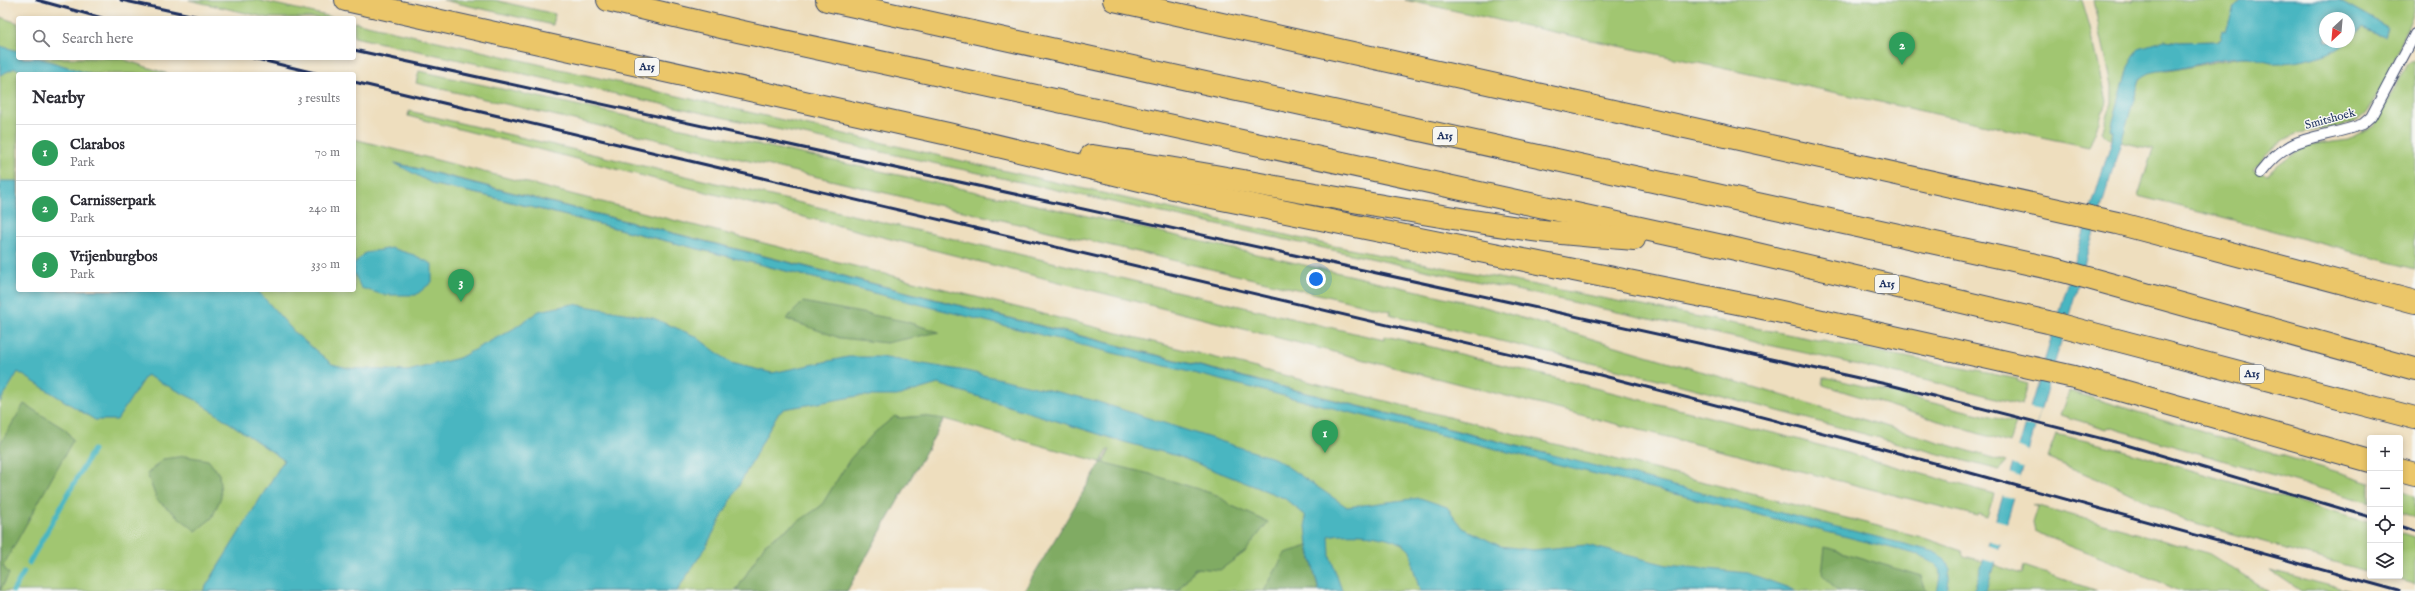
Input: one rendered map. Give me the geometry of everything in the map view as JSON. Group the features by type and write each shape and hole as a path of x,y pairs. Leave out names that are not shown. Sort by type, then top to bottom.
{"highway":[{"name":"A15","path":"346,0 948,134 1207,196 1776,311 2074,377 2367,460"},
{"name":"A15","path":"608,0 738,31 1727,247 2090,332 2415,418"},
{"name":"A15","path":"827,0 2102,280 2415,368"},
{"path":"1114,0 2080,214 2415,302"},
{"name":"A15","path":"948,134 1183,169 1408,211 1527,229 1727,247"},
{"path":"2403,471 2415,474"}],"lane":[{"name":"Smitshoek","path":"2260,173 2271,158 2294,141 2363,124 2371,117 2415,34"}],"green space":[{"path":"189,0 257,0 327,16 259,16"},
{"path":"443,0 494,0 555,14 553,25"},
{"path":"1405,0 2082,0 2090,27 2107,101 2089,147"},
{"path":"2093,0 2132,2 2133,0 2241,0 2234,10 2228,28 2222,37 2217,41 2179,42 2165,40 2128,67 2112,140 2102,132 2112,103 2112,86"},
{"path":"2339,0 2415,0 2415,9 2382,85 2367,112 2360,119 2344,126 2307,131 2290,137 2275,147 2253,169 2267,175 2279,164 2308,145 2349,140 2374,126 2408,64 2415,60 2415,269 2234,220 2138,196 2153,149 2120,142 2140,79 2151,70 2169,71 2241,57 2255,57 2271,63 2288,62 2306,58 2333,48 2355,48 2355,36 2363,27 2384,36 2387,27"},
{"path":"0,17 16,22 16,60 125,60 162,72 16,72 16,292 356,292 356,140 1921,537 1962,551 1965,556 2022,574 2024,566 2097,591 1033,591 1110,450 1108,450 1101,462 944,419 847,591 0,591","holes":["396,163 1549,454 862,290 483,195 435,185"]},
{"path":"356,22 1334,246 2018,379 2017,381 2028,384 2022,405 1946,385 1810,354 356,37"},
{"path":"419,71 1138,227 1475,304 2006,462 1999,470 1662,380 1389,314 1390,311 416,83"},
{"path":"409,111 1384,340 1385,336 1416,343 1793,438 1994,494 1987,517 1978,514 1977,516 408,116"},
{"path":"803,302 904,321 939,332 886,343 840,338 786,319"},
{"path":"1823,378 1830,378 2016,423 2009,443 1823,385"},
{"path":"2069,391 2367,481 2367,502 2108,427 2107,429 2060,415"},
{"path":"24,404 66,430 73,440 3,566 9,574 0,591 0,444"},
{"path":"895,416 899,418 923,416 944,419 847,591 736,591 765,544 821,506 850,459 874,433"},
{"path":"2056,434 2112,447 2367,522 2367,571 2189,522 2117,487 2047,458"},
{"path":"185,456 208,460 219,474 221,497 212,518 196,531 157,500 147,474 163,459"},
{"path":"1101,462 1150,474 1217,495 1232,506 1268,522 1245,552 1220,570 1195,568 1178,591 1024,591"},
{"path":"2403,492 2415,496 2415,517 2403,513"},
{"path":"2032,504 2208,553 2268,591 2180,591 2115,563 2035,532 2033,523 2038,507"},
{"path":"2403,533 2415,537 2415,584 2396,579 2403,579"},
{"path":"1308,546 1319,591 1264,591 1285,553"},
{"path":"1825,547 1921,576 1926,591 1838,591 1822,574"},
{"path":"2270,570 2351,591 2301,591"}],"water":[{"path":"2241,0 2339,0 2387,27 2384,36 2363,27 2355,35 2355,12 2319,12 2319,48 2338,48 2322,55 2281,63 2272,63 2247,57 2226,58 2177,69 2157,71 2149,73 2140,79 1986,591 1974,591 2112,140 2114,131 2111,129 2128,67 2139,48 2165,40 2179,42 2217,41 2220,39 2222,30 2226,31 2234,7"},
{"path":"0,46 16,50 16,60 45,60 84,72 25,72 15,68 0,75"},
{"path":"394,163 1928,550 1941,556 1948,565 1949,583 1947,591 1937,591 1940,572 1936,564 1919,555 483,195 435,185"},
{"path":"0,181 16,181 16,292 259,292 296,334 332,364 347,368 408,371 459,358 513,329 539,311 573,304 653,318 695,336 731,363 772,373 848,357 880,357 966,371 1092,400 1276,459 1347,507 1420,498 1447,507 1463,528 1500,546 1533,550 1586,545 1667,565 1748,573 1797,591 1420,591 1413,567 1412,555 1407,548 1398,542 1374,535 1337,534 1329,536 1330,556 1342,591 1319,591 1308,546 1305,515 1284,498 1178,456 1124,442 938,384 897,396 858,396 784,409 777,415 705,548 677,591 203,591 284,460 196,400 146,375 117,420 95,420 18,372 0,402"},
{"path":"391,248 414,255 432,264 432,282 416,295 384,295 361,288 356,277 356,262 365,253"}],"pier":[{"path":"2027,407 2041,410 2035,428 2022,424"},
{"path":"2015,445 2029,451 2024,469 2010,463"},
{"path":"2007,472 2021,477 2015,499 2000,496"},
{"path":"1993,519 2008,523 2001,544 1987,540"},
{"path":"1986,545 2000,549 1996,563 1982,559"}],"waterway":[{"path":"29,563 93,450"},
{"path":"13,591 24,572"}],"railway":[{"path":"37,0 95,16"},
{"path":"121,0 195,16"},
{"path":"356,50 1886,384 2123,444 2367,516"},
{"path":"261,60 311,72"},
{"path":"356,82 1600,375 1858,442 2399,591"},
{"path":"2403,527 2415,531"}],"place":[{"name":"Carnisserpark","path":"1902,65"},
{"name":"Vrijenburgbos","path":"461,302"},
{"name":"Clarabos","path":"1325,453"}]}
